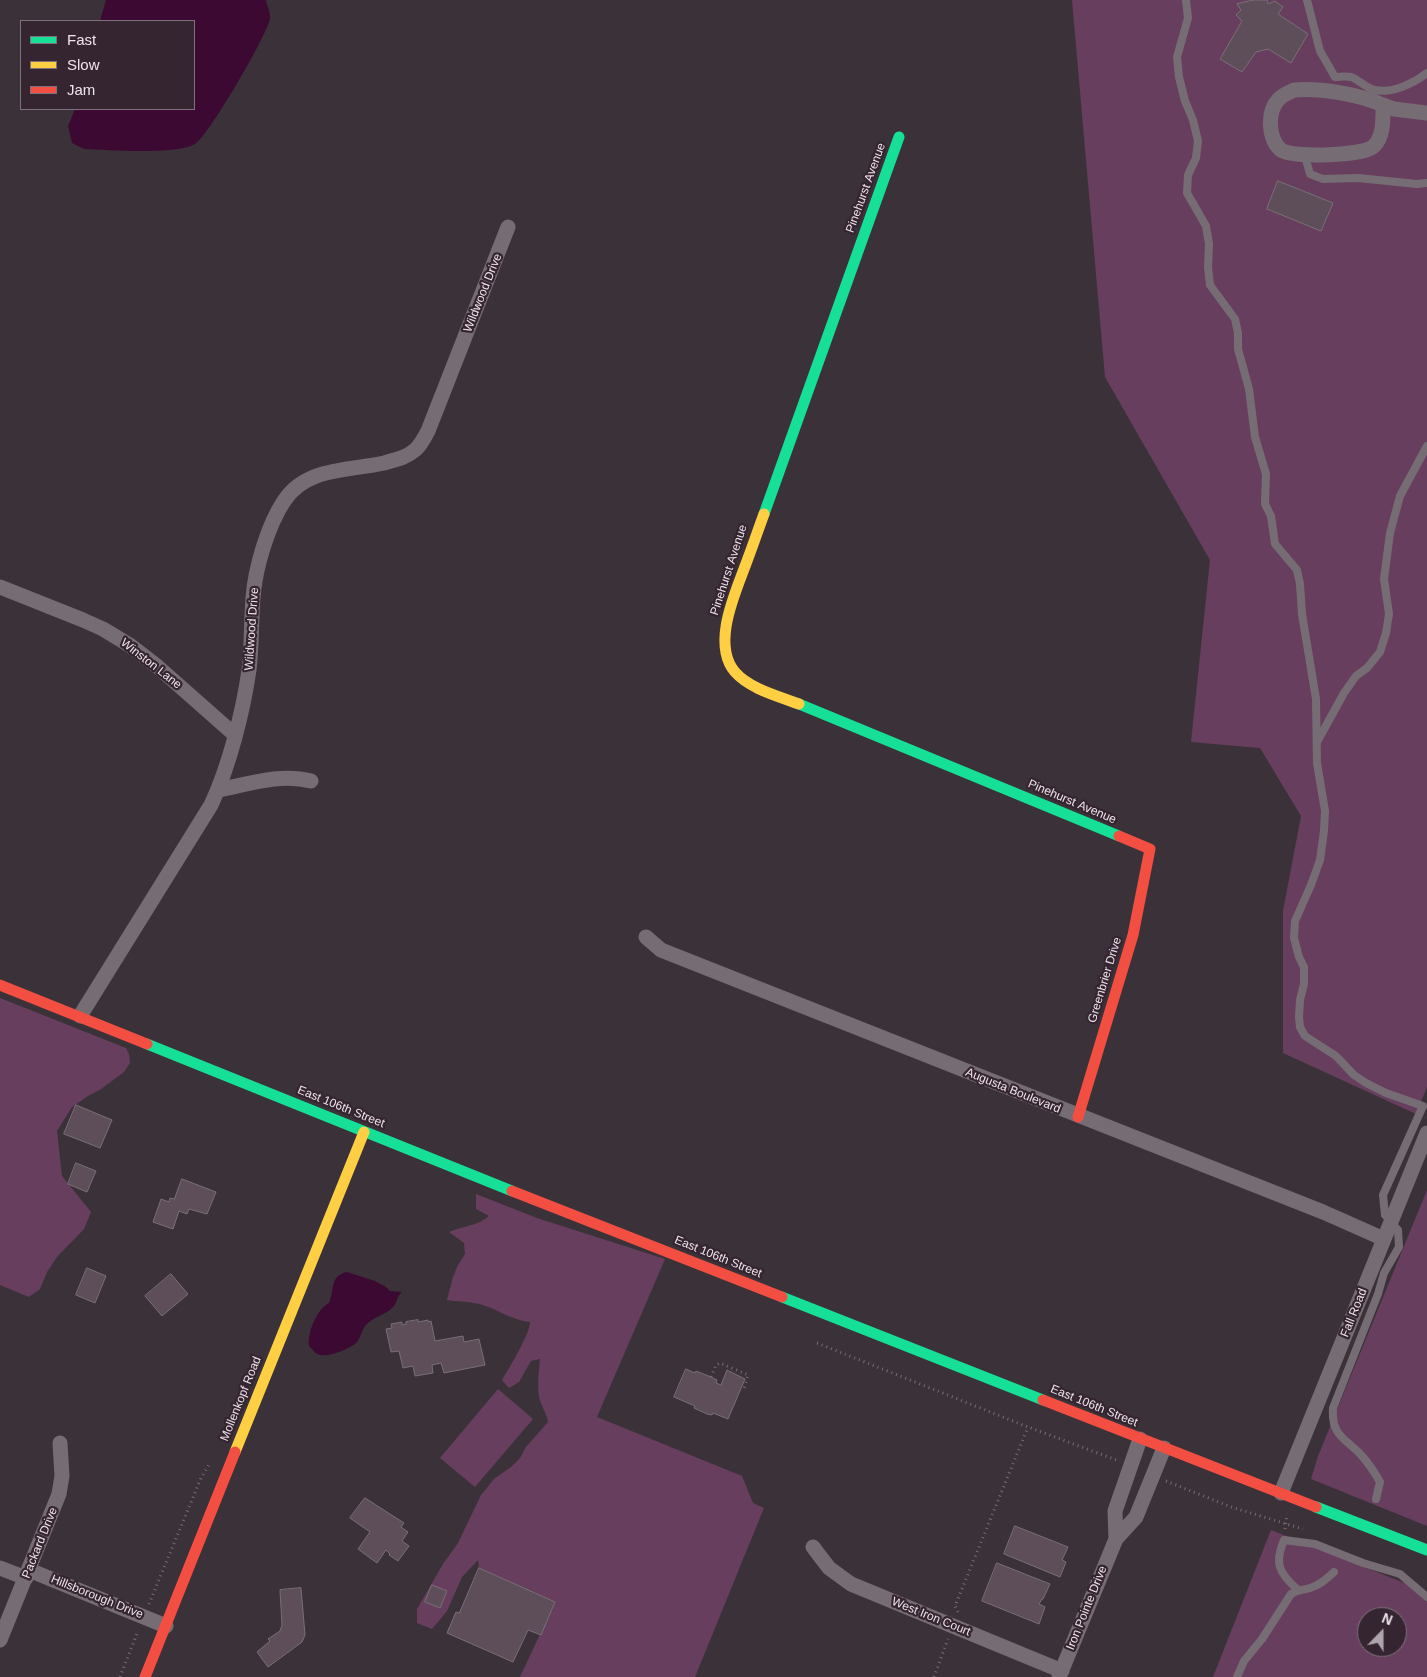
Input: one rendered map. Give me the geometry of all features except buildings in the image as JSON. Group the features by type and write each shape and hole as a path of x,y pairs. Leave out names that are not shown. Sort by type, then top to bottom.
{"street":[{"path":"1383,105 1382,131 1374,147 1365,152 1305,156 1288,153 1280,149 1275,143 1270,116 1272,109 1284,94 1294,90 1330,92 1363,97 1394,109 1427,113"},
{"name":"Pinehurst Avenue","path":"899,137 730,608 725,637 726,650 731,667 748,683 1150,850"},
{"name":"Wildwood Drive","path":"80,1016 211,805 218,790 243,705 250,668 254,584 263,550 278,509 297,487 309,478 321,474 373,466 397,460 415,450 422,442 508,227"},
{"name":"Winston Lane","path":"0,587 84,620 131,646 158,667 235,735"},
{"path":"218,790 280,777 311,781"},
{"name":"Greenbrier Drive","path":"1078,1116 1133,935 1150,850"},
{"name":"Augusta Boulevard","path":"646,937 661,950 1323,1212 1384,1239"},
{"name":"East 106th Street","path":"0,985 364,1132 1427,1550"},
{"name":"Mollenkopf Road","path":"145,1677 364,1132"},
{"name":"Fall Road","path":"1286,1495 1391,1221 1427,1133"},
{"name":"Iron Pointe Drive","path":"1116,1539 1115,1511 1140,1438"},
{"name":"Packard Drive","path":"0,1640 62,1484 60,1443"},
{"name":"Iron Pointe Drive","path":"1061,1674 1116,1539 1136,1516 1164,1448"},
{"name":"West Iron Court","path":"813,1547 828,1568 851,1584 953,1626 1061,1674"},
{"name":"Hillsborough Drive","path":"0,1568 27,1574 166,1626"}],"lane":[{"path":"1186,0 1188,18 1177,57 1179,77 1198,141 1196,158 1188,175 1187,193 1206,226 1210,285 1235,319 1238,333 1238,349 1249,389 1255,437 1266,474 1265,504 1271,516 1275,544 1297,570 1316,699 1317,763 1324,811 1324,831 1320,860 1295,921 1294,938 1299,958 1304,967 1304,984 1300,1000 1299,1022 1305,1036 1336,1056 1354,1075 1366,1084 1423,1106 1383,1196 1385,1215 1398,1230 1399,1248 1384,1273 1378,1294 1333,1408 1332,1421 1338,1433 1361,1455 1380,1482 1376,1499"},
{"path":"1307,0 1320,51 1335,77 1353,77 1362,85 1376,90 1390,90 1420,79 1427,74"},
{"path":"1305,156 1310,174 1323,179 1358,178 1417,184 1427,183"},
{"path":"1316,744 1344,693 1356,676 1367,668 1380,652 1389,614 1384,579 1390,533 1400,496 1427,446"},
{"path":"1298,1590 1286,1580 1278,1566 1279,1552 1284,1540 1315,1544 1400,1574 1427,1597"},
{"path":"1237,1677 1244,1661 1262,1639 1291,1594 1321,1583 1334,1572"}],"path":[{"path":"817,1343 1130,1466"},
{"path":"711,1377 716,1365 720,1363 748,1375 744,1389"},
{"path":"934,1677 958,1612 956,1606 1028,1427"},
{"path":"120,1677 201,1478 210,1462"},
{"path":"1153,1476 1231,1507 1285,1522"},
{"path":"1284,1540 1286,1495"}],"shaded area":[{"path":"106,0 266,0 270,19 259,44 224,106 202,137 195,144 186,147 158,151 84,149 72,143 68,126 75,110 195,110 195,20 100,20"},
{"path":"1072,0 1427,0 1427,1087 1416,1114 1283,1053 1283,911 1301,816 1260,748 1191,742 1210,560 1105,377"},
{"path":"0,998 126,1048 130,1063 124,1072 72,1107 57,1131 62,1176 91,1212 84,1229 57,1257 47,1272 40,1289 29,1297 0,1285"},
{"path":"1427,1190 1427,1526 1311,1479 1318,1456"},
{"path":"476,1194 537,1218 665,1259 597,1417 742,1476 753,1503 764,1508 695,1677 520,1677 555,1602 479,1568 478,1560 462,1577 447,1611 432,1629 417,1623 417,1609 443,1564 458,1543 481,1495 494,1479 520,1458 526,1447 548,1422 539,1396 540,1359 531,1361 519,1382 509,1388 502,1380 523,1342 530,1322 515,1319 471,1302 447,1300 453,1277 465,1254 464,1243 449,1232 475,1224 489,1216 476,1209"},
{"path":"347,1272 375,1281 390,1291 402,1292 392,1308 366,1325 354,1344 335,1353 319,1355 309,1346 311,1328 321,1310 329,1303 335,1280 341,1274"},
{"path":"498,1389 533,1419 475,1487 440,1458"},
{"path":"1271,1530 1427,1592 1427,1677 1213,1677"}],"traffic: fast":[{"path":"764,514 899,137"},
{"path":"799,704 1119,836"},
{"path":"147,1044 512,1191"},
{"path":"782,1297 1043,1400"},
{"path":"1316,1507 1427,1550"}],"traffic: slow":[{"path":"764,514 731,606 727,620 725,648 728,661 741,678 765,691 799,704"},
{"path":"235,1452 364,1132"}],"traffic: jam":[{"path":"1078,1117 1133,935 1150,849 1119,836"},
{"path":"0,985 147,1044"},
{"path":"512,1191 782,1297"},
{"path":"1043,1400 1316,1507"},
{"path":"145,1677 235,1452"}]}
